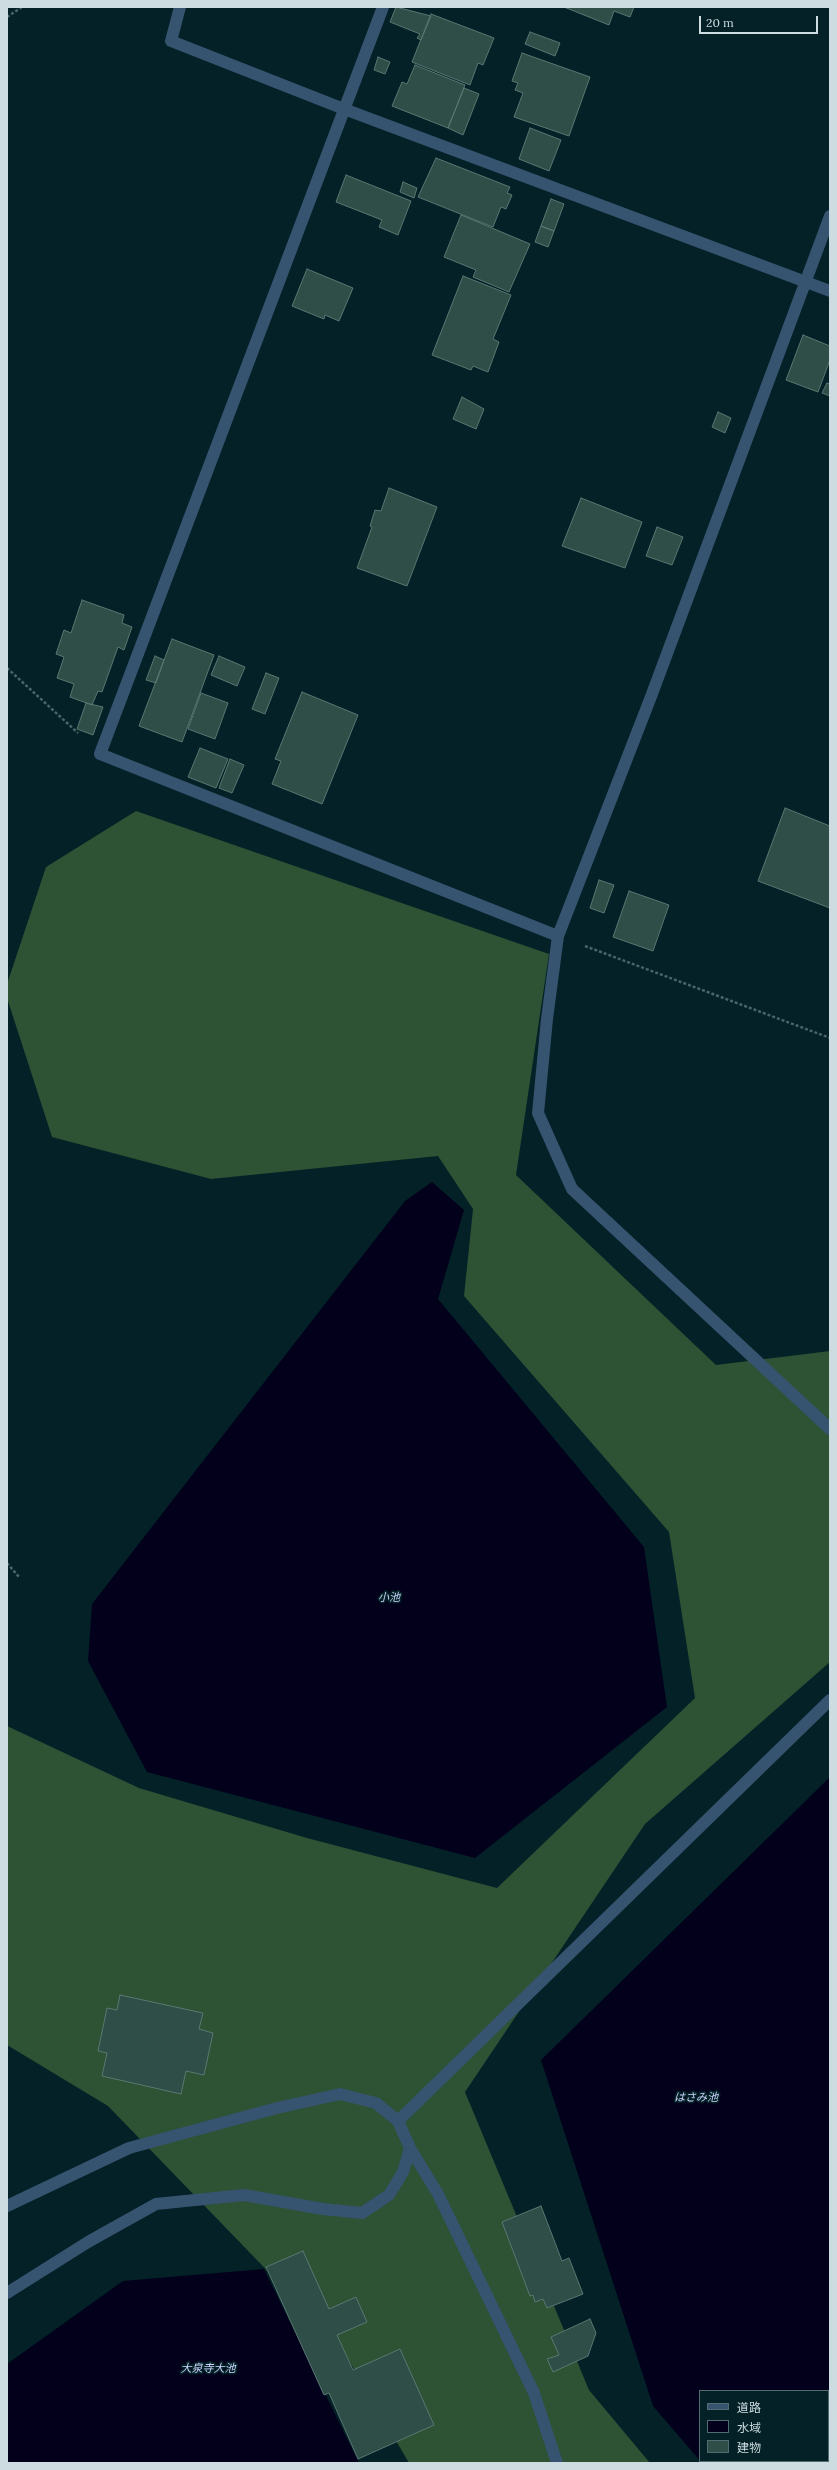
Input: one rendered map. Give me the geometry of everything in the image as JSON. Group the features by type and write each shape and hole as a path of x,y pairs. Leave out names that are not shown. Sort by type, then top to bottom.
{"street":[{"path":"180,7 171,41 344,109 830,291"},
{"path":"383,7 100,754 558,936"},
{"path":"830,216 652,694 558,936 547,1019 538,1113 572,1189 830,1429"},
{"path":"398,2121 830,1700"},
{"path":"7,2206 129,2148 277,2108 340,2094 376,2103 398,2121 410,2148 438,2194 534,2392 557,2463"},
{"path":"7,2293 88,2242 156,2204 244,2195 323,2209 362,2213 389,2195 403,2172 410,2148"}],"path":[{"path":"7,17 22,7"},
{"path":"7,668 100,754"},
{"path":"558,936 830,1038"},
{"path":"7,1563 19,1577"}],"green space":[{"path":"136,811 549,954 516,1175 716,1365 830,1351 830,1662 645,1824 465,2092 589,2390 650,2463 409,2463 341,2347 108,2106 7,2045 7,1726 139,1788 307,1838 497,1888 695,1698 669,1532 464,1296 473,1209 438,1156 211,1179 52,1137 7,998 7,984 46,867"}],"water":[{"name":"小池","path":"432,1182 464,1210 438,1299 644,1547 667,1707 475,1858 147,1772 88,1661 92,1604 405,1201"},
{"name":"はさみ池","path":"830,1777 830,2463 701,2462 829,2462 829,2390 699,2390 699,2460 653,2406 541,2060"},
{"name":"大泉寺大池","path":"264,2269 359,2463 7,2463 7,2364 123,2281"}],"building":[{"path":"396,7 431,16 421,40 417,38 420,34 390,22"},
{"path":"564,7 634,7 630,17 614,11 609,25"},
{"path":"431,14 494,38 483,65 478,63 470,85 412,62"},
{"path":"530,32 560,43 555,56 525,44"},
{"path":"522,53 590,77 569,136 514,117 523,93 515,90 518,83 512,81"},
{"path":"378,57 390,62 385,74 374,70"},
{"path":"415,65 465,85 448,128 392,106 402,82 407,84"},
{"path":"464,88 479,94 463,135 448,128"},
{"path":"530,128 561,140 549,171 519,159"},
{"path":"436,158 510,187 507,193 512,195 506,209 501,207 493,227 418,197"},
{"path":"346,175 411,201 398,235 379,227 382,220 336,202"},
{"path":"403,182 417,188 414,198 400,192"},
{"path":"551,199 564,204 554,231 541,226"},
{"path":"461,215 530,244 509,292 473,277 476,270 444,257"},
{"path":"541,226 554,231 548,247 535,242"},
{"path":"307,269 353,288 339,321 325,315 324,319 292,306"},
{"path":"463,276 511,295 493,339 499,342 488,372 473,366 471,370 432,355"},
{"path":"803,335 830,346 830,360 818,392 786,380"},
{"path":"827,383 830,384 830,396 822,393"},
{"path":"462,397 484,409 476,429 453,419"},
{"path":"718,412 731,418 725,433 712,427"},
{"path":"389,488 437,507 407,586 357,568 372,527 370,526 375,510 381,511"},
{"path":"581,498 642,522 625,568 562,546"},
{"path":"657,527 683,537 672,565 646,556"},
{"path":"82,600 124,615 122,623 132,627 124,650 118,647 102,692 98,691 92,705 70,697 74,684 57,678 64,657 56,654 64,630 71,633"},
{"path":"172,639 214,655 182,742 139,726"},
{"path":"155,656 164,660 156,683 146,680"},
{"path":"219,656 245,667 237,686 211,675"},
{"path":"266,673 279,678 265,714 252,709"},
{"path":"302,692 358,715 322,804 272,784 281,761 275,759"},
{"path":"201,693 228,703 215,739 188,729"},
{"path":"86,703 103,707 93,735 77,729"},
{"path":"200,748 228,759 216,788 188,777"},
{"path":"230,759 244,765 232,793 219,788"},
{"path":"785,808 830,826 830,908 758,881"},
{"path":"599,880 614,885 604,913 590,908"},
{"path":"629,891 669,905 653,951 613,937"},
{"path":"120,1995 203,2013 199,2029 213,2033 204,2075 186,2071 181,2094 102,2076 107,2053 98,2051 107,2008 117,2010"},
{"path":"541,2206 562,2261 569,2258 583,2294 547,2308 543,2299 535,2302 533,2295 530,2296 502,2222"},
{"path":"303,2251 329,2309 356,2297 367,2322 337,2335 353,2370 400,2349 434,2425 358,2459 329,2393 324,2395 266,2267"},
{"path":"590,2319 596,2333 588,2356 553,2372 547,2359 559,2355 551,2337"}]}
